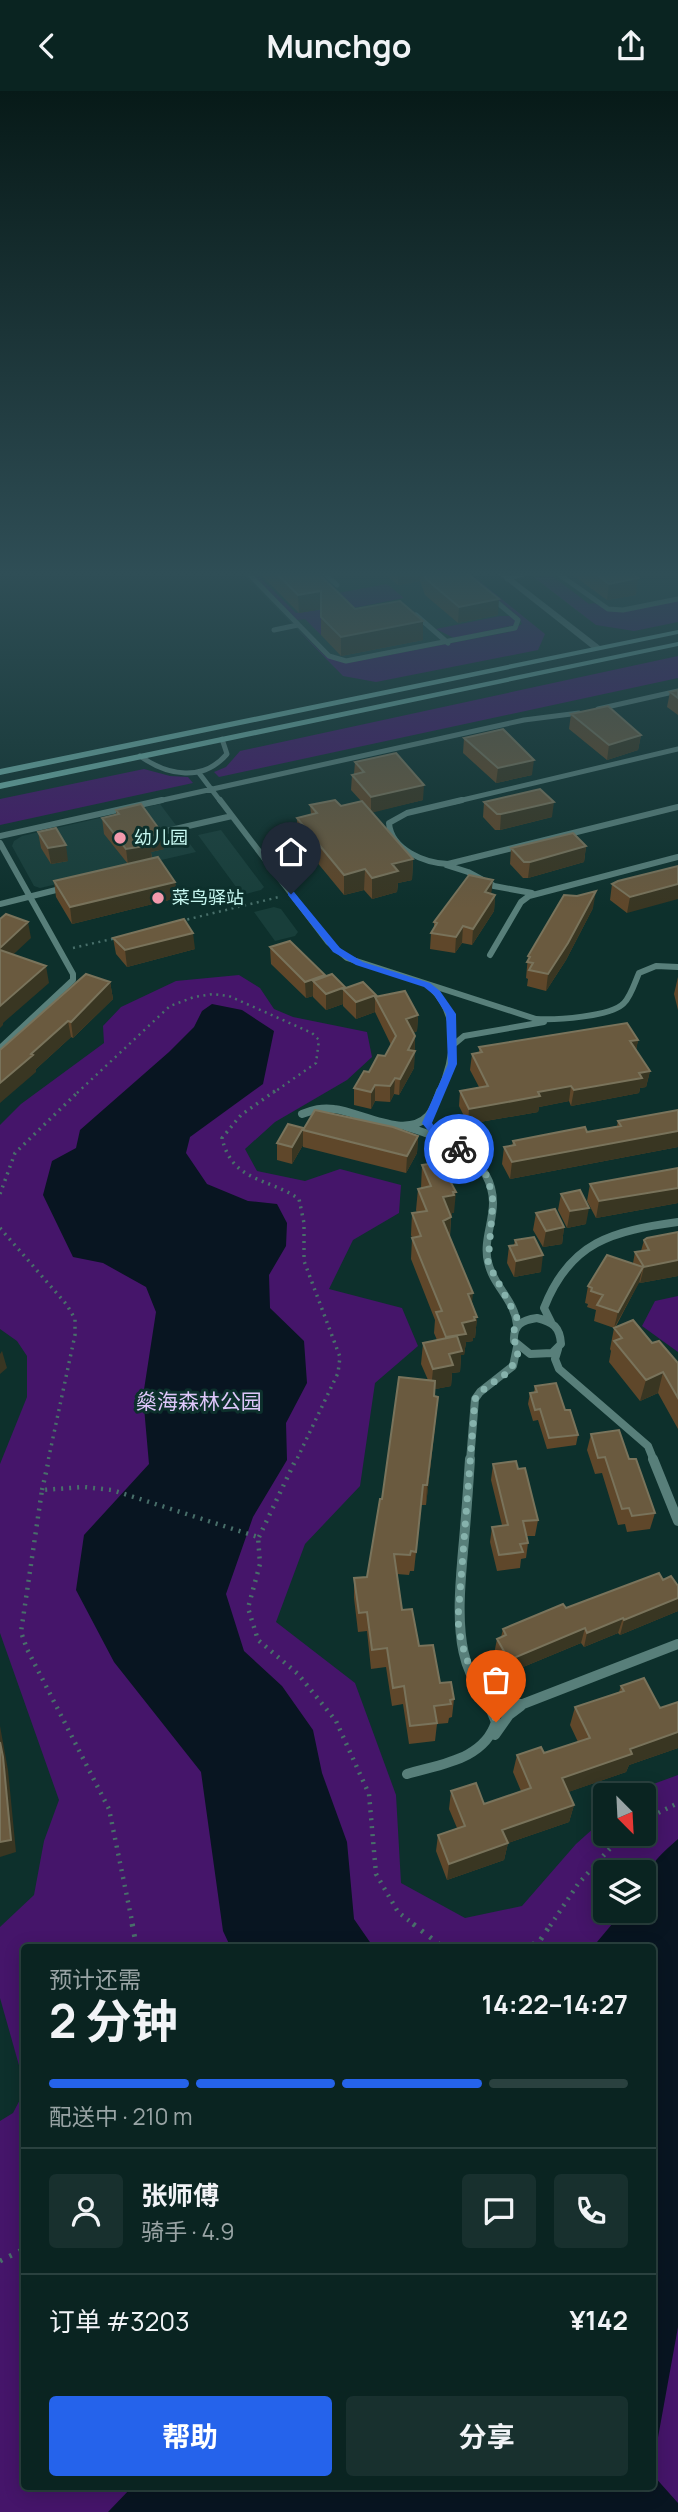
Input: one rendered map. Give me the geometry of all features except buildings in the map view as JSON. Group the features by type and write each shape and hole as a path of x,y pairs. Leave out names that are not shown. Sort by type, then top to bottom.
{"main road":[{"path":"0,772 429,683"},
{"path":"0,786 491,683"},
{"path":"0,762 72,757"}],"lane":[{"path":"0,836 524,720 555,718 678,691"},
{"path":"140,756 157,769 199,773 222,762 227,754 222,739"},
{"path":"519,906 516,898 502,888 460,869 416,859 391,832 389,823 407,813 678,749"},
{"path":"199,773 328,942 347,958 536,1019 557,1020"},
{"path":"439,864 678,807"},
{"path":"162,832 232,816"},
{"path":"0,843 73,974 72,983 0,1048"},
{"path":"479,878 474,864 485,855"},
{"path":"490,955 519,906 528,896 678,857"},
{"path":"0,904 66,888"},
{"path":"502,888 539,893"},
{"path":"452,1046 464,1036 617,1009 626,1002 639,973 650,967 678,967"},
{"path":"427,985 437,993 451,1014 452,1046 451,1068 427,1123 438,1135 472,1159 488,1178 493,1201 488,1263 516,1313 517,1325 513,1335 517,1347 510,1371 485,1388 475,1399 458,1618 461,1640 480,1690 495,1716 495,1730 489,1741"},
{"path":"302,1114 313,1108 327,1107 438,1135"},
{"path":"397,1125 415,1123 429,1114"},
{"path":"678,1222 621,1231 585,1246 567,1266 544,1308 562,1338 555,1359 559,1369 637,1434 652,1451 678,1521"},
{"path":"517,1325 529,1319 551,1322"},
{"path":"517,1347 537,1356 558,1349"},
{"path":"480,1690 496,1704 507,1707 523,1704 678,1644"},
{"path":"407,1774 472,1753 489,1741 509,1715 523,1704"}],"path":[{"path":"176,923 291,894"},
{"path":"60,951 124,935"},
{"path":"0,1194 15,1153 24,1143 170,1006 208,994 229,995 312,1033 320,1041 316,1063 240,1115 222,1138 223,1150 241,1174 277,1185 299,1199 304,1223 304,1261 340,1357 338,1373 256,1536 260,1563 248,1608 258,1640 298,1674 336,1721 369,1794 376,1874 398,1912 439,1944"},
{"path":"0,1228 67,1305 75,1319 75,1335 42,1490 21,1632 27,1649 109,1809 136,1944"},
{"path":"42,1490 85,1487 112,1490 256,1536"},
{"path":"656,1814 678,1803"},
{"path":"533,1944 538,1942 578,1884 612,1846"},
{"path":"0,2261 21,2250"}],"shaded area":[{"path":"160,804 196,852 40,888 34,886 12,846 14,841 22,836"},
{"path":"221,830 264,887 261,890 242,895 198,835"},
{"path":"274,907 281,909 298,932 295,936 275,941 254,912"},
{"path":"212,1004 242,1010 274,1031 263,1084 190,1137 186,1153 207,1184 248,1201 277,1204 287,1223 286,1246 269,1275 270,1308 304,1341 307,1383 286,1423 287,1460 253,1517 226,1594 244,1651 282,1686 313,1730 322,1773 347,1842 354,1919 371,1944 229,1944 223,1931 201,1772 114,1662 76,1590 84,1535 149,1464 143,1396 156,1312 146,1287 103,1263 73,1257 43,1195 52,1161 76,1148 80,1130 169,1052 194,1027 202,1011"},
{"path":"678,1839 678,2327 656,2448 656,1944 595,1944 613,1923 656,1923 656,1861"},
{"path":"656,2478 678,2503 678,2512 108,2512 129,2490 656,2490"}],"green space":[{"path":"554,683 655,683 219,777 214,772 226,767 240,751"},
{"path":"144,769 170,776 188,777 193,783 0,825 0,799"},
{"name":"燊海森林公园","path":"239,975 260,988 274,1009 293,1017 367,1032 372,1057 347,1080 275,1122 245,1149 257,1171 305,1181 340,1169 401,1185 399,1213 353,1240 329,1289 402,1308 418,1346 375,1383 360,1486 305,1544 276,1622 355,1683 396,1795 401,1883 465,1918 522,1906 576,1844 593,1829 593,1846 656,1846 656,1783 678,1775 678,2512 0,2512 0,2121 13,2113 21,2098 21,2490 656,2490 656,1944 21,1944 21,2072 0,1998 0,1927 34,1895 44,1841 59,1800 0,1633 0,1464 27,1397 27,1356 17,1341 0,1329 0,1125 21,1104 104,1043 103,1026 121,1007 176,981"},
{"path":"678,1296 678,1352 642,1326 655,1301"}],"way so far":[{"path":"459,1149 480,1165 488,1178 493,1201 488,1263 517,1318 513,1335 518,1353 510,1371 478,1393 475,1399 458,1618 461,1640 475,1679 492,1707 496,1722"}],"place":[{"name":"幼儿园","path":"120,838"},
{"name":"菜鸟驿站","path":"158,898"}],"route":[{"path":"291,894 328,942 347,958 427,985 437,993 451,1014 453,1064 427,1123 435,1133 459,1149"}]}
